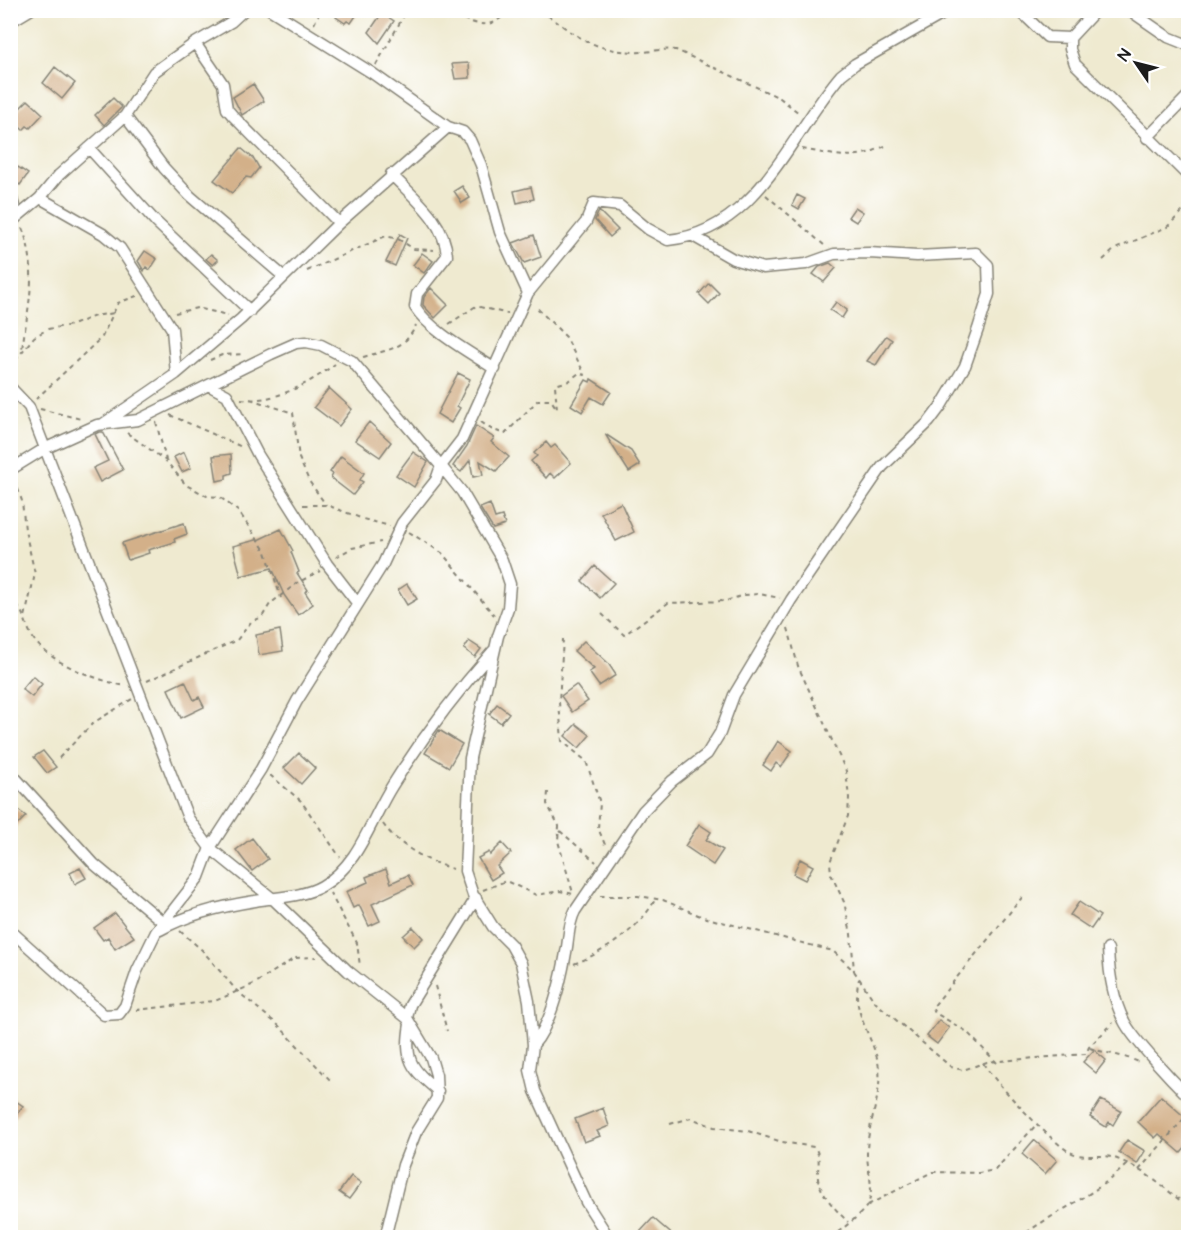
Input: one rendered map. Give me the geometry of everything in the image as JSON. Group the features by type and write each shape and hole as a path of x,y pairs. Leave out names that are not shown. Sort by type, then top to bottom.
{"street":[{"path":"10,22 30,10"},
{"path":"14,220 40,198 59,175 125,116 154,72 195,43 231,22 244,10"},
{"path":"272,10 372,73 448,127 463,132 470,140 481,165 500,232 527,296"},
{"path":"10,930 104,1015 119,1014 125,1006 137,971 156,932 167,922 199,877 210,848 261,769 297,701 383,564 399,528 436,480 441,466 462,439 471,414 495,369 527,296 586,222 594,203 620,206 648,229 668,240 693,236 720,223 760,189 829,90 855,64 950,10"},
{"path":"1020,10 1047,37 1070,38"},
{"path":"1096,10 1070,38 1070,49 1075,64 1147,138 1188,176"},
{"path":"1129,10 1168,38 1188,45"},
{"path":"195,43 223,84 227,109 339,222"},
{"path":"1147,138 1188,96"},
{"path":"125,116 164,168 190,195 283,276"},
{"path":"10,471 44,449 104,425 176,374 250,311 283,276 391,174 448,127"},
{"path":"89,148 156,222 250,311"},
{"path":"391,174 440,229 447,252 441,266 425,283 414,300 420,315 495,369"},
{"path":"10,192 14,220"},
{"path":"40,198 103,234 120,248 167,317 176,346 176,374"},
{"path":"533,1045 544,1033 562,973 571,919 579,895 604,869 643,811 672,781 707,754 720,733 734,695 791,600 882,467 929,422 941,406 965,366 989,294 988,265 976,253 917,256 869,253 834,254 806,264 763,268 732,259 693,236"},
{"path":"104,425 124,424 153,414 296,343 321,345 348,359 462,492 502,560 510,584 508,608 495,648 470,758 465,871 475,897 493,927 511,945 521,963 529,1001 533,1045 530,1070 535,1091 586,1202 609,1238"},
{"path":"210,386 227,395 258,455 327,564 358,604"},
{"path":"10,387 29,407 188,818 210,848 273,899 361,981 409,1021 431,1059 438,1091 434,1103 416,1132 403,1165 385,1238"},
{"path":"167,922 223,907 302,893 326,883 362,843 381,807 450,699 495,648"},
{"path":"12,776 94,864 167,922"},
{"path":"438,1091 420,1076 409,1061 406,1047 410,1005 433,972 475,897"},
{"path":"1108,949 1109,970 1125,1023 1188,1096"}],"path":[{"path":"310,33 321,10"},
{"path":"372,73 407,10"},
{"path":"448,10 476,25 488,25 502,19 508,10"},
{"path":"540,10 586,43 600,48 636,52 662,48 676,50 780,99 808,120"},
{"path":"790,147 841,157 859,157 885,146"},
{"path":"760,189 834,254"},
{"path":"1102,260 1115,249 1167,227 1188,206"},
{"path":"14,220 29,244 33,270 22,349"},
{"path":"302,273 386,236 398,239 414,249 447,252"},
{"path":"29,407 72,363 102,338 123,299 148,292"},
{"path":"471,414 491,429 505,434 525,416 538,400 551,400 557,409 555,385 569,381 579,373 585,375 566,337 527,296"},
{"path":"436,328 447,325 476,306 517,316"},
{"path":"167,317 184,310 197,308 241,319"},
{"path":"10,367 22,349 34,337 48,329 114,313"},
{"path":"250,399 274,397 348,359 398,348 409,338 420,315"},
{"path":"210,361 222,355 251,354"},
{"path":"227,395 250,399 293,412 299,458 309,481 326,505"},
{"path":"29,407 104,425 166,460 186,484 207,496 220,497 239,512 266,552 281,598"},
{"path":"166,460 153,414 165,414 180,419 258,455"},
{"path":"10,471 19,485 25,531 35,574 25,618"},
{"path":"290,505 326,505 363,519 399,528 442,553 495,616"},
{"path":"59,758 93,723 140,689 237,640 251,622 262,617 270,604 281,598 297,583 352,548 381,542 399,528"},
{"path":"602,614 624,634 668,603 726,601 744,595 759,594 791,600"},
{"path":"10,599 21,606 32,637 46,654 96,677 140,689"},
{"path":"784,613 798,666 846,771 848,816 830,862 831,874 844,902 851,934 854,971"},
{"path":"563,639 559,702 562,741 586,761 602,810 598,828 612,858"},
{"path":"261,769 301,801 341,859 346,862"},
{"path":"548,792 547,804 560,831 604,869"},
{"path":"381,807 383,825 402,843 424,857 465,871"},
{"path":"560,831 558,841 579,895 575,911"},
{"path":"475,897 494,884 506,881 536,895 560,891 579,895 656,898 703,917 823,947 833,951 854,971 874,1002 951,1067 963,1070 983,1063 1086,1054 1089,1047 1121,1014"},
{"path":"326,883 334,905 350,927 357,943 361,981"},
{"path":"998,1063 966,1031 932,1010 1024,895"},
{"path":"562,973 628,932 649,912 656,898"},
{"path":"167,922 202,950 236,990 278,1025 331,1081"},
{"path":"119,1014 142,1009 207,1003 254,984 295,958 331,954"},
{"path":"433,972 436,998 447,1031"},
{"path":"859,979 855,993 857,1006 878,1059 879,1088 867,1152 872,1191 868,1205"},
{"path":"1089,1047 1104,1053 1125,1055 1144,1064"},
{"path":"983,1063 991,1077 1070,1152 1090,1158 1108,1156 1127,1164 1139,1170 1188,1207"},
{"path":"1139,1170 1188,1114"},
{"path":"670,1124 691,1118 714,1127 748,1131 782,1142 814,1147 818,1155 818,1182 833,1206 848,1222"},
{"path":"831,1238 868,1205 932,1172 979,1173 995,1170 1037,1123"},
{"path":"1019,1238 1047,1218 1097,1191 1127,1164"}],"building":[{"path":"333,10 360,10 351,23 347,21 345,23 336,17 338,14"},
{"path":"382,13 394,21 379,43 369,32"},
{"path":"469,63 470,78 455,79 452,64"},
{"path":"55,67 75,83 62,99 43,83"},
{"path":"253,84 264,101 242,115 233,97"},
{"path":"113,98 122,107 104,125 95,115"},
{"path":"28,100 43,114 30,128 27,126 23,130 10,118"},
{"path":"241,148 254,159 259,168 251,178 246,177 232,193 214,180"},
{"path":"18,167 28,174 20,185 10,179"},
{"path":"462,186 470,198 462,203 454,191"},
{"path":"531,187 534,199 517,203 514,191"},
{"path":"797,195 805,199 799,209 792,205"},
{"path":"855,207 863,212 856,222 848,217"},
{"path":"599,211 618,230 610,237 595,220"},
{"path":"400,234 407,238 395,266 386,262"},
{"path":"534,235 541,257 524,263 513,243"},
{"path":"145,251 157,259 150,270 146,267 144,271 138,261"},
{"path":"422,253 433,261 424,273 413,265"},
{"path":"211,254 218,260 213,265 206,259"},
{"path":"830,263 836,268 824,282 813,274 819,267"},
{"path":"709,283 719,293 709,304 699,294"},
{"path":"431,288 448,305 435,318 423,305 424,297"},
{"path":"836,302 847,310 842,318 830,310"},
{"path":"886,336 892,340 876,365 867,361"},
{"path":"458,373 470,379 457,406 460,408 451,423 437,414"},
{"path":"591,379 611,392 603,404 591,397 582,412 571,405 586,380 590,382"},
{"path":"329,388 352,409 339,426 314,407"},
{"path":"369,422 391,442 380,457 355,440"},
{"path":"476,426 494,438 491,442 509,457 496,471 480,461 483,475 473,477 470,460 461,472 453,466 467,446"},
{"path":"103,432 123,470 100,482 93,468 108,461 95,434"},
{"path":"605,434 631,451 640,465 629,472"},
{"path":"546,442 551,448 555,445 571,463 555,478 550,473 546,478 531,461 537,456 534,453"},
{"path":"184,452 191,468 182,472 174,457"},
{"path":"413,452 428,462 414,487 396,475"},
{"path":"231,454 232,473 226,475 226,479 217,481 213,456"},
{"path":"341,456 364,473 360,480 363,482 353,495 331,478 333,474 330,472"},
{"path":"621,503 634,532 616,541 601,513"},
{"path":"490,504 495,518 502,516 505,525 493,529 480,508"},
{"path":"184,523 187,534 174,539 175,542 148,550 149,553 128,560 122,543"},
{"path":"281,529 293,551 291,552 299,572 297,573 308,590 305,592 313,604 298,615 284,595 272,568 241,576 233,546 260,539"},
{"path":"595,566 614,583 600,598 582,581"},
{"path":"407,584 417,599 407,605 398,590"},
{"path":"280,630 283,651 259,655 256,635"},
{"path":"469,641 481,649 475,657 464,649"},
{"path":"584,641 608,663 616,675 599,686 589,672 594,669 574,651"},
{"path":"33,676 42,684 32,697 22,689"},
{"path":"185,681 194,700 199,697 204,707 181,718 168,689"},
{"path":"576,685 588,701 572,712 561,696"},
{"path":"497,704 509,713 501,723 489,714"},
{"path":"576,724 590,735 579,748 565,736"},
{"path":"439,730 462,744 449,767 425,753"},
{"path":"778,741 792,751 781,767 776,763 771,771 763,765"},
{"path":"43,751 56,767 47,773 34,757"},
{"path":"299,753 315,768 301,784 284,768"},
{"path":"10,804 26,816 10,832"},
{"path":"699,824 711,832 706,840 723,850 713,865 685,846"},
{"path":"252,838 268,859 252,871 236,850"},
{"path":"502,843 511,853 497,866 502,873 491,880 478,858 489,852 490,855"},
{"path":"800,859 813,866 805,880 793,874"},
{"path":"80,868 86,878 75,884 70,873"},
{"path":"386,869 391,883 408,875 413,885 372,904 380,921 369,926 359,905 353,908 346,892 368,882 366,877"},
{"path":"1079,902 1100,916 1091,929 1070,915"},
{"path":"115,913 134,937 115,949 108,937 103,940 94,928"},
{"path":"413,927 423,938 414,947 403,936"},
{"path":"939,1020 949,1028 937,1044 927,1036"},
{"path":"1094,1050 1106,1060 1096,1073 1083,1062"},
{"path":"1161,1096 1188,1120 1188,1145 1181,1153 1159,1134 1155,1138 1138,1122"},
{"path":"10,1097 23,1106 10,1123"},
{"path":"1101,1100 1121,1111 1113,1125 1109,1122 1106,1127 1090,1117"},
{"path":"603,1108 609,1126 597,1131 600,1136 584,1142 575,1119"},
{"path":"1034,1140 1057,1160 1045,1174 1022,1154"},
{"path":"1127,1140 1145,1151 1137,1164 1119,1152"},
{"path":"351,1176 361,1183 349,1199 339,1192"},
{"path":"653,1218 676,1238 646,1238 640,1232"}]}
